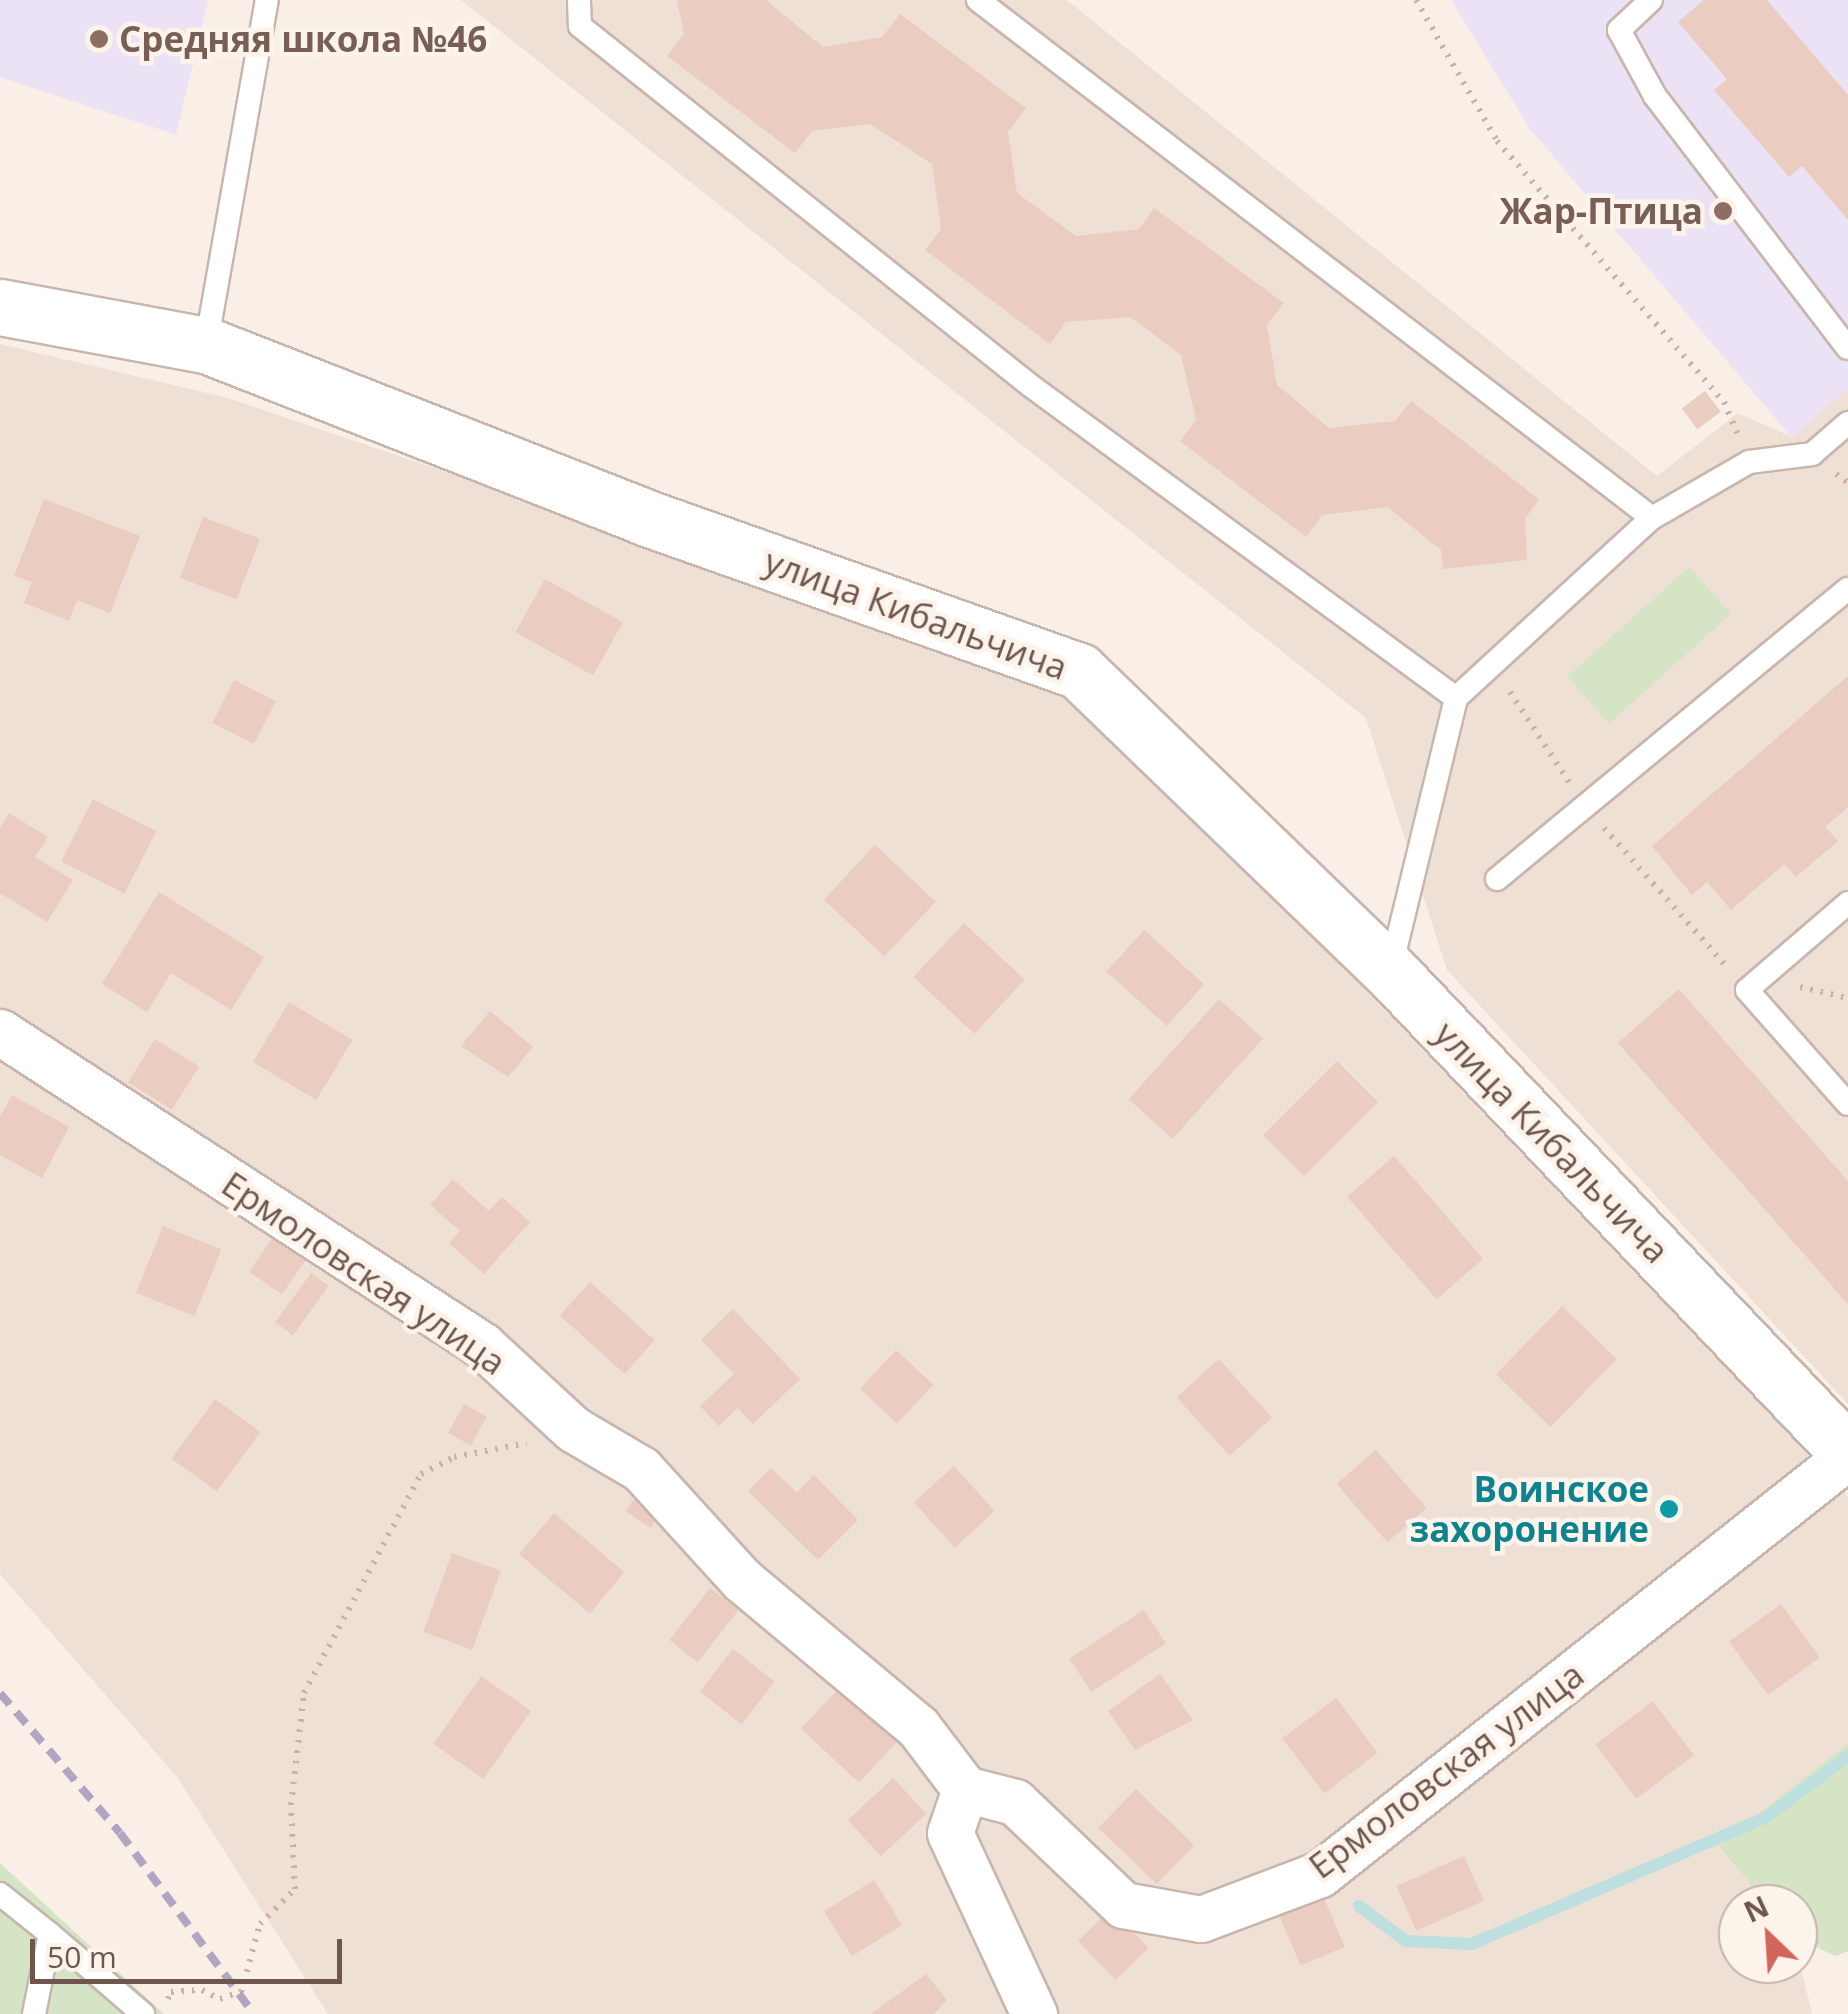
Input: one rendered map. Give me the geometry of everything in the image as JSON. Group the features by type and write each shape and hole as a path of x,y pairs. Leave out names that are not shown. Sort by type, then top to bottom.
{"street":[{"name":"улица Кибальчича","path":"0,307 206,345 644,517 1079,671 1390,971 1848,1454"},
{"name":"Ермоловская улица","path":"0,1032 482,1345 573,1429 641,1469 742,1580 918,1727 965,1789 1015,1802 1123,1905 1202,1919 1320,1874 1848,1454"},
{"path":"965,1789 950,1833 1034,2014"}],"lane":[{"path":"206,345 267,0"},
{"path":"578,0 580,26 1000,361 1456,698"},
{"path":"978,0 1652,518"},
{"path":"1651,0 1619,30 1655,96 1848,348"},
{"path":"1390,971 1456,698 1494,670 1652,518 1748,462 1812,454 1848,422"},
{"path":"1497,879 1848,589"},
{"path":"1848,903 1747,990 1848,1104"},
{"path":"0,1894 143,2014"},
{"path":"34,2014 50,1934"}],"path":[{"path":"1416,0 1496,141 1724,402 1748,462"},
{"path":"1494,670 1584,805 1747,990 1797,986 1848,998"},
{"path":"162,2014 170,1992 202,1990 220,1999 241,1992 260,1924 295,1889 291,1806 304,1693 420,1474 454,1457 573,1429"}],"shaded area":[{"name":"Средняя школа №46","path":"0,0 208,0 176,135 0,77"},
{"path":"461,0 1067,0 1657,476 1738,413 1792,437 1848,388 1848,1404 1447,970 1366,718"},
{"name":"Жар-Птица","path":"1451,0 1848,0 1848,388 1792,438 1530,129"},
{"path":"0,344 228,398 1077,687 1848,1497 1848,1743 1718,1847 1750,1884 1718,1884 1718,1984 1805,1984 1812,2014 328,2014 177,1777 0,1574"}],"green space":[{"path":"1689,567 1731,614 1609,724 1567,677"},
{"path":"1848,1743 1848,1951 1835,1956 1818,1948 1818,1884 1750,1884 1718,1846"},
{"path":"0,1863 164,2014 0,2014"}],"building":[{"path":"677,0 766,0 823,47 882,37 900,14 1026,108 1008,132 1017,193 1076,236 1139,229 1154,208 1284,303 1267,325 1277,385 1329,428 1395,421 1411,401 1539,499 1525,519 1527,560 1443,569 1441,550 1387,507 1322,515 1306,537 1180,441 1196,420 1181,355 1130,317 1066,322 1050,344 925,250 941,229 932,164 870,124 812,131 795,153 667,56 684,34"},
{"path":"1704,0 1767,0 1848,95 1848,220 1802,166 1789,177 1714,90 1727,79 1678,22"},
{"path":"1705,391 1721,412 1697,429 1682,408"},
{"path":"44,499 140,536 110,613 77,600 69,621 24,603 32,582 14,576"},
{"path":"203,517 260,539 237,600 180,578"},
{"path":"545,579 623,622 593,675 515,632"},
{"path":"1848,676 1848,807 1825,827 1838,841 1796,877 1784,864 1731,910 1707,882 1692,895 1652,846"},
{"path":"234,680 276,701 254,744 212,723"},
{"path":"93,799 156,831 124,894 61,861"},
{"path":"9,813 48,837 35,857 73,880 47,922 0,893 0,828"},
{"path":"875,845 936,902 885,956 824,900"},
{"path":"159,892 264,957 231,1010 171,973 147,1012 102,984"},
{"path":"964,923 1025,980 974,1034 914,977"},
{"path":"1144,930 1204,984 1167,1026 1107,972"},
{"path":"1679,989 1848,1181 1848,1304 1618,1043"},
{"path":"1219,999 1263,1038 1173,1139 1129,1099"},
{"path":"289,1002 352,1040 316,1100 253,1062"},
{"path":"490,1011 533,1047 508,1077 461,1046"},
{"path":"155,1039 199,1067 172,1110 128,1082"},
{"path":"1337,1061 1378,1102 1304,1176 1263,1135"},
{"path":"12,1095 69,1127 42,1178 0,1155 0,1117"},
{"path":"1394,1156 1483,1259 1436,1299 1347,1197"},
{"path":"453,1179 489,1211 502,1197 530,1222 484,1274 449,1243 460,1231 430,1205"},
{"path":"163,1226 221,1250 194,1316 136,1293"},
{"path":"276,1233 309,1256 282,1294 249,1272"},
{"path":"311,1273 329,1286 293,1335 275,1322"},
{"path":"590,1282 655,1340 625,1374 560,1315"},
{"path":"1562,1306 1617,1359 1551,1427 1496,1374"},
{"path":"733,1309 800,1379 753,1424 738,1408 719,1426 700,1406 734,1374 701,1340"},
{"path":"896,1350 933,1385 897,1424 860,1389"},
{"path":"1219,1359 1272,1418 1230,1456 1177,1397"},
{"path":"215,1399 260,1432 217,1492 172,1459"},
{"path":"464,1404 487,1417 471,1445 448,1433"},
{"path":"1376,1450 1427,1508 1387,1542 1337,1484"},
{"path":"954,1466 995,1511 955,1547 914,1502"},
{"path":"771,1468 797,1493 814,1475 858,1520 818,1560 748,1491"},
{"path":"639,1491 664,1508 650,1528 626,1511"},
{"path":"554,1513 624,1572 590,1614 519,1554"},
{"path":"452,1553 501,1571 472,1650 423,1632"},
{"path":"710,1588 738,1610 698,1662 669,1640"},
{"path":"1781,1604 1820,1657 1768,1695 1729,1642"},
{"path":"1144,1610 1166,1644 1091,1692 1069,1658"},
{"path":"733,1649 775,1682 742,1724 700,1692"},
{"path":"1160,1674 1193,1720 1135,1750 1108,1711"},
{"path":"481,1676 531,1711 483,1779 433,1744"},
{"path":"840,1687 898,1741 859,1783 801,1729"},
{"path":"1336,1698 1378,1753 1324,1793 1282,1738"},
{"path":"1653,1701 1694,1755 1636,1799 1595,1744"},
{"path":"893,1778 926,1814 881,1856 848,1820"},
{"path":"1136,1789 1194,1845 1157,1884 1098,1828"},
{"path":"1464,1856 1484,1901 1416,1931 1396,1886"},
{"path":"874,1880 902,1925 852,1956 824,1911"},
{"path":"1324,1898 1345,1947 1301,1966 1280,1917"},
{"path":"1111,1909 1149,1948 1115,1980 1078,1941"},
{"path":"926,1974 947,2000 934,2014 871,2014"}],"waterway":[{"path":"1359,1906 1406,1941 1472,1944 1765,1818 1848,1756"}],"railway":[{"path":"0,1693 120,1833 254,2014"}],"place":[{"name":"Средняя школа №46","path":"99,39"},
{"name":"Жар-Птица","path":"1723,211"},
{"name":"Воинское захоронение","path":"1669,1509"}]}
